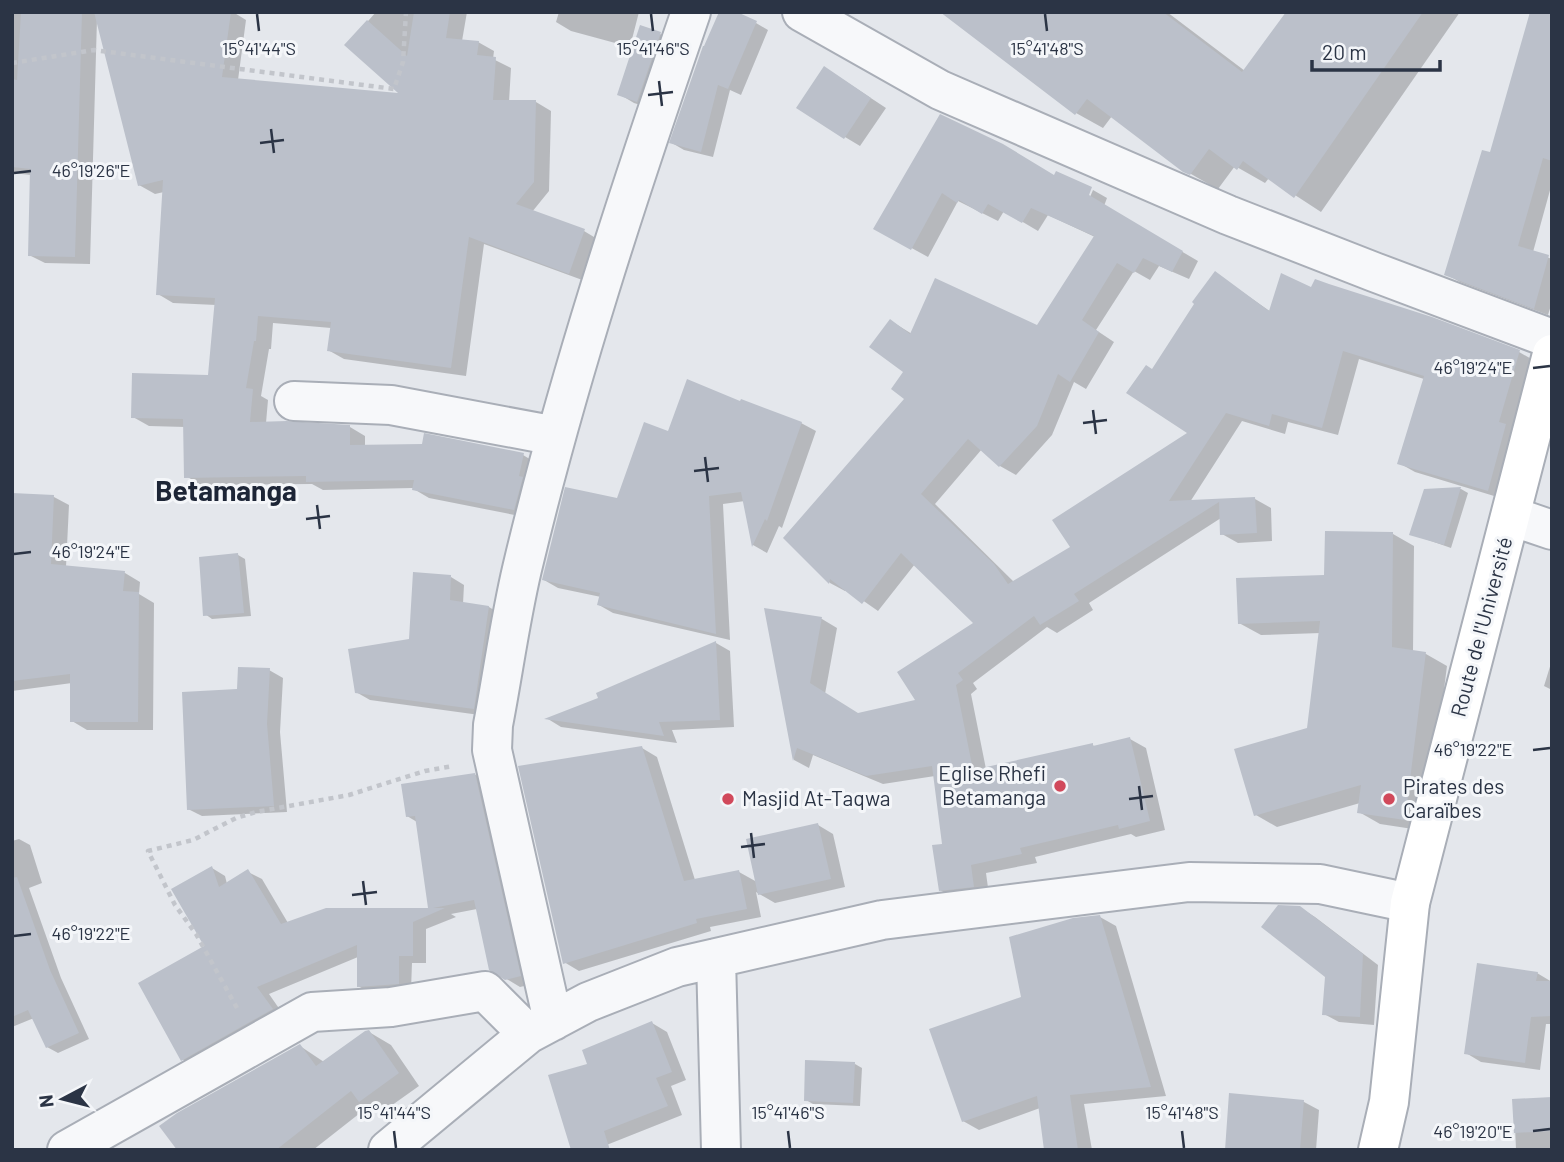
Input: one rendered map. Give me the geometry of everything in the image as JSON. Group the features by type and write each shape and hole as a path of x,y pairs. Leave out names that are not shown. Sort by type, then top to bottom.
{"street":[{"path":"540,1028 492,750 493,725 521,572 555,436 648,135 691,12"},
{"path":"802,12 953,95 1228,215 1552,339"},
{"name":"Route de l'Université","path":"1378,1150 1389,1102 1410,903 1552,354"},
{"path":"294,401 391,405 555,436"},
{"path":"1511,516 1552,530"},
{"path":"387,1150 540,1028 588,1002 677,967 882,920 1189,883 1320,884 1410,903"},
{"path":"716,958 721,1150"},
{"path":"67,1150 312,1012 391,1007 485,991 540,1028"}],"path":[{"path":"12,63 94,50 394,89 403,62 407,12"},
{"path":"257,1042 196,934 175,905 148,851 193,840 236,818 256,812 349,795 425,771 494,759"}],"building":[{"path":"21,12 82,12 75,257 28,256 30,169 12,167 12,79 17,80"},
{"path":"94,12 231,12 222,77 398,93 344,45 367,20 407,56 414,12 450,12 446,38 479,41 477,55 496,57 493,100 536,100 534,182 516,204 585,229 569,274 469,237 451,368 327,351 331,322 258,316 256,341 246,388 253,389 250,422 287,421 350,425 350,445 422,444 424,433 524,453 519,476 523,477 514,510 412,490 414,480 306,482 306,476 184,478 183,419 131,418 132,373 208,375 215,298 156,295 163,180 138,186"},
{"path":"719,12 737,12 757,21 728,89 718,85 701,152 669,143 703,46"},
{"path":"940,12 1163,12 1242,72 1286,12 1423,12 1294,198 1243,161 1237,170 1209,149 1190,175 1183,172 1087,99 1075,115"},
{"path":"1530,12 1552,12 1552,161 1543,158 1518,246 1549,255 1534,309 1444,275 1482,150 1490,152"},
{"path":"640,25 661,32 637,102 617,95"},
{"path":"824,66 871,98 844,139 796,108"},
{"path":"940,114 1003,144 1054,175 1056,171 1092,187 1089,195 1183,251 1172,272 1143,258 1134,273 1117,263 1082,320 1099,332 1070,382 1058,374 1037,426 999,467 968,439 921,494 994,564 1008,584 1070,547 1052,520 1187,433 1126,393 1146,365 1152,369 1194,304 1192,302 1215,271 1269,311 1281,273 1311,287 1315,279 1432,317 1520,350 1499,422 1506,424 1488,491 1397,464 1424,376 1343,351 1322,428 1272,414 1269,426 1226,413 1169,501 1255,497 1257,533 1220,535 1219,502 1074,594 1079,601 1040,625 1034,616 958,673 963,680 956,685 973,770 1130,737 1150,821 1119,829 1118,825 1020,848 1022,854 971,865 974,887 939,891 932,845 942,844 932,766 866,776 797,748 793,761 764,608 822,617 810,683 858,713 915,700 897,672 973,623 901,553 862,604 830,579 829,584 783,538 904,399 891,389 903,372 869,347 890,319 910,334 935,278 1037,325 1094,236 1031,208 1022,223 988,204 982,214 942,193 911,250 873,229"},
{"path":"687,379 802,422 767,521 765,519 752,547 741,492 709,496 716,634 597,605 600,593 542,580 565,487 617,498 644,422 668,431"},
{"path":"1461,487 1444,545 1409,535 1424,489"},
{"path":"12,493 54,495 51,564 125,571 123,591 139,592 138,722 70,722 70,674 12,681"},
{"path":"1325,531 1393,532 1392,647 1426,652 1405,820 1357,813 1361,785 1254,816 1234,749 1307,728 1320,621 1238,624 1236,578 1324,575"},
{"path":"238,553 244,613 203,616 199,557"},
{"path":"413,572 451,575 450,600 489,606 474,709 355,693 348,649 409,639"},
{"path":"716,641 720,720 659,722 664,736 544,719 598,698 596,693"},
{"path":"238,667 270,668 267,724 274,806 187,810 182,692 237,689"},
{"path":"642,746 684,881 739,870 747,909 696,919 697,923 563,964 518,766"},
{"path":"475,773 521,976 505,980 489,970 474,900 433,908 445,908 413,922 413,956 399,956 399,984 357,987 357,945 257,987 273,1009 181,1061 138,983 204,946 171,889 212,866 219,887 248,869 281,924 326,908 428,908 415,816 406,817 401,784"},
{"path":"818,823 831,879 758,895 746,839"},
{"path":"17,877 50,970 79,1033 46,1048 28,1010 12,1017 12,878"},
{"path":"1278,905 1300,906 1363,954 1360,1017 1322,1015 1325,977 1261,927"},
{"path":"1100,915 1151,1087 1070,1095 1078,1150 1044,1150 1037,1096 962,1122 929,1029 1021,997 1009,937 1073,918"},
{"path":"1477,963 1538,972 1536,981 1552,981 1552,1016 1531,1017 1525,1063 1464,1054"},
{"path":"652,1021 672,1072 656,1078 668,1106 604,1131 610,1150 571,1150 548,1075 587,1064 582,1050"},
{"path":"369,1030 399,1073 359,1102 351,1091 276,1150 177,1150 159,1126 177,1113 300,1044 316,1066"},
{"path":"805,1060 855,1062 853,1103 804,1101"},
{"path":"1229,1093 1304,1100 1300,1150 1225,1150"},
{"path":"1552,1097 1552,1131 1514,1133 1512,1099"}],"place":[{"name":"Eglise Rhefi Betamanga","path":"1060,786"},
{"name":"Masjid At-Taqwa","path":"728,799"},
{"name":"Pirates des Caraïbes","path":"1389,799"}],"district":[{"name":"Betamanga","path":"226,491"}]}
